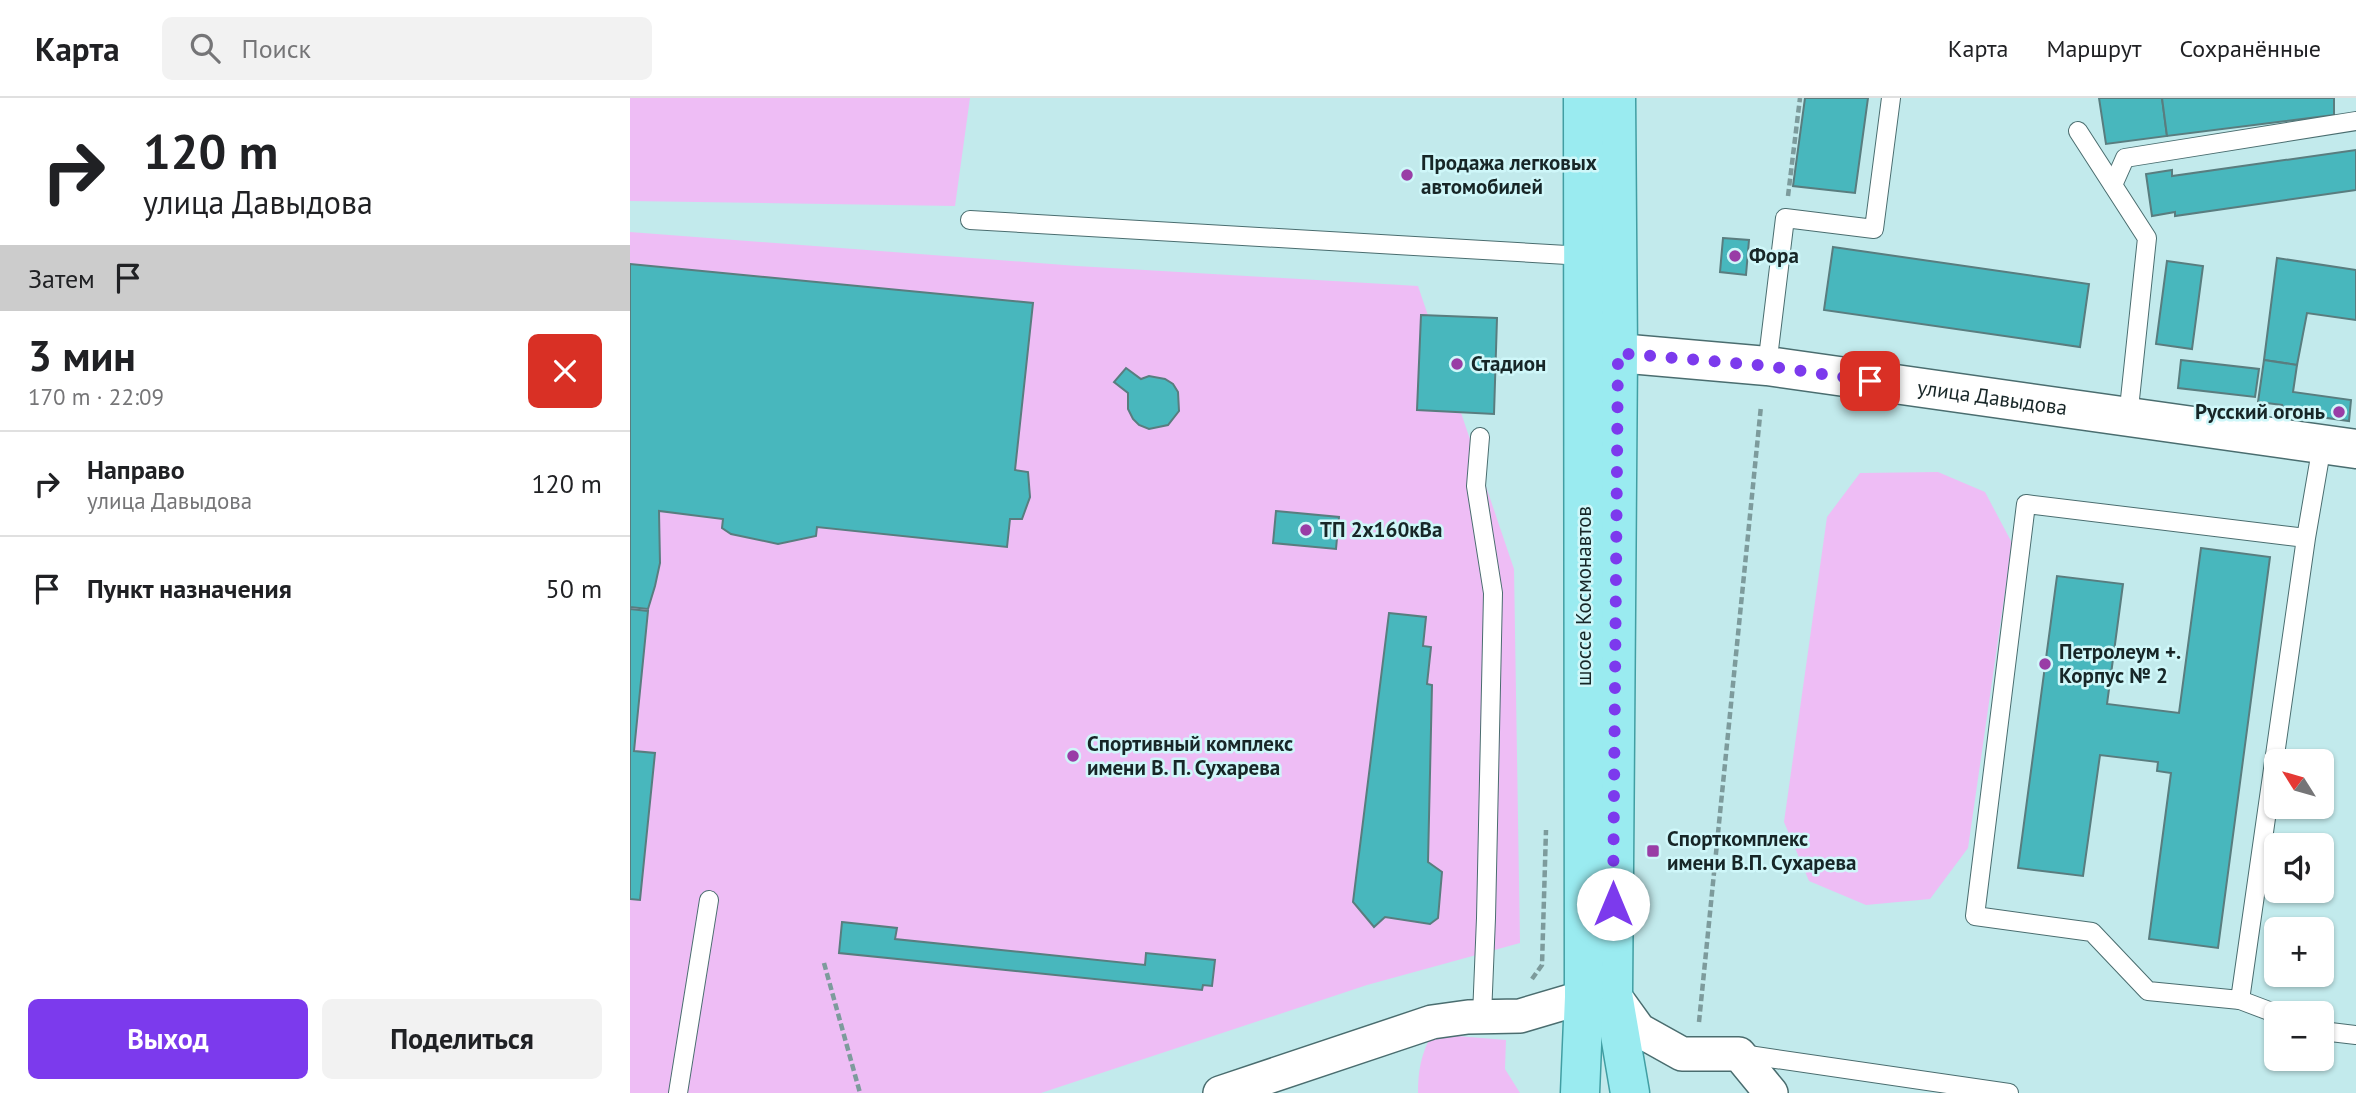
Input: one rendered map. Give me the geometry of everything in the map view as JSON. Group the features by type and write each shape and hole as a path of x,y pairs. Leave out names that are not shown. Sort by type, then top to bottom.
{"main road":[{"name":"шоссе Космонавтов","path":"1583,98 1584,256 1601,353"},
{"name":"шоссе Космонавтов","path":"1580,1093 1598,995 1601,353 1616,98"},
{"name":"шоссе Космонавтов","path":"1598,995 1630,1093"}],"street":[{"name":"улица Давыдова","path":"1601,353 1768,366 2339,447"},
{"path":"1220,1093 1432,1022 1482,1016 1520,1016 1598,995 1639,1030 1682,1054 1739,1054 1771,1093"}],"lane":[{"path":"1768,366 1785,218 1874,229 1891,98"},
{"path":"2113,185 2125,158 2356,121"},
{"path":"2078,131 2147,238 2128,418"},
{"path":"970,220 1584,256"},
{"path":"1480,437 1476,485 1493,593 1482,1016"},
{"path":"2240,1000 2306,538 2339,447"},
{"path":"2264,1009 2240,1000 2148,991 2092,932 1975,916 2026,504 2306,538"},
{"path":"678,1093 709,900"},
{"path":"2334,1032 2356,1035"},
{"path":"1739,1054 2009,1093"}],"path":[{"path":"1785,218 1800,98"},
{"path":"1696,1055 1761,406"},
{"path":"824,963 860,1093"}],"shaded area":[{"path":"630,98 970,98 955,206 630,201"},
{"name":"Спортивный комплекс имени В. П. Сухарева","path":"630,232 1077,266 1418,286 1514,569 1520,943 1367,985 1041,1093 630,1093"},
{"path":"1938,472 1985,492 2012,543 1968,848 1930,899 1866,905 1809,881 1784,822 1827,517 1860,473"},
{"path":"1432,1034 1506,1040 1505,1069 1520,1093 1418,1093 1421,1063"}],"building":[{"path":"1805,98 1868,98 1855,193 1793,186"},
{"path":"2099,98 2162,98 2167,136 2106,144"},
{"path":"2162,98 2334,98 2334,115 2167,136"},
{"path":"2356,150 2356,190 2175,216 2175,212 2152,216 2146,174 2172,170 2172,176"},
{"name":"Фора","path":"1723,238 1749,240 1746,275 1720,272"},
{"path":"1833,247 2089,284 2080,347 1824,310"},
{"path":"2277,258 2356,270 2356,320 2307,313 2297,365 2264,360"},
{"path":"2167,261 2203,266 2192,349 2156,344"},
{"path":"630,264 1033,303 1015,470 1028,472 1030,497 1022,519 1010,519 1007,547 817,527 816,536 778,544 731,534 722,528 723,519 659,511 660,563 655,586 648,609 630,607"},
{"name":"Стадион","path":"1421,315 1497,318 1494,414 1417,410"},
{"path":"2181,360 2259,369 2255,397 2178,388"},
{"path":"2264,360 2297,365 2293,392 2351,400 2349,421 2285,412 2282,405 2258,402"},
{"path":"1126,368 1141,379 1149,376 1165,379 1173,384 1178,392 1179,411 1168,425 1149,429 1133,419 1128,409 1128,393 1114,382"},
{"name":"ТП 2х160кВа","path":"1276,511 1339,517 1336,549 1273,543"},
{"path":"2201,548 2270,557 2218,948 2149,939 2171,773 2157,771 2158,762 2100,755 2083,876 2018,868 2057,576 2123,584 2107,704 2179,713"},
{"path":"630,609 648,611 634,751 655,753 640,900 630,899"},
{"path":"1389,613 1426,617 1423,646 1431,647 1427,684 1432,685 1428,862 1442,872 1438,918 1430,924 1385,917 1374,927 1353,902"},
{"path":"842,922 897,928 895,939 1145,965 1146,953 1215,960 1212,986 1203,985 1202,990 839,953"}],"place":[{"name":"Продажа легковых автомобилей","path":"1407,175"},
{"name":"Фора","path":"1735,256"},
{"name":"Стадион","path":"1457,364"},
{"name":"Русский огонь","path":"2339,412"},
{"name":"ТП 2х160кВа","path":"1306,530"},
{"name":"Петролеум +. Корпус № 2","path":"2045,664"},
{"name":"Спортивный комплекс имени В. П. Сухарева","path":"1073,756"},
{"name":"Спорткомплекс имени В.П. Сухарева","path":"1653,851"}],"route":[{"path":"1613,904 1618,353 1768,366 1870,381"}]}
